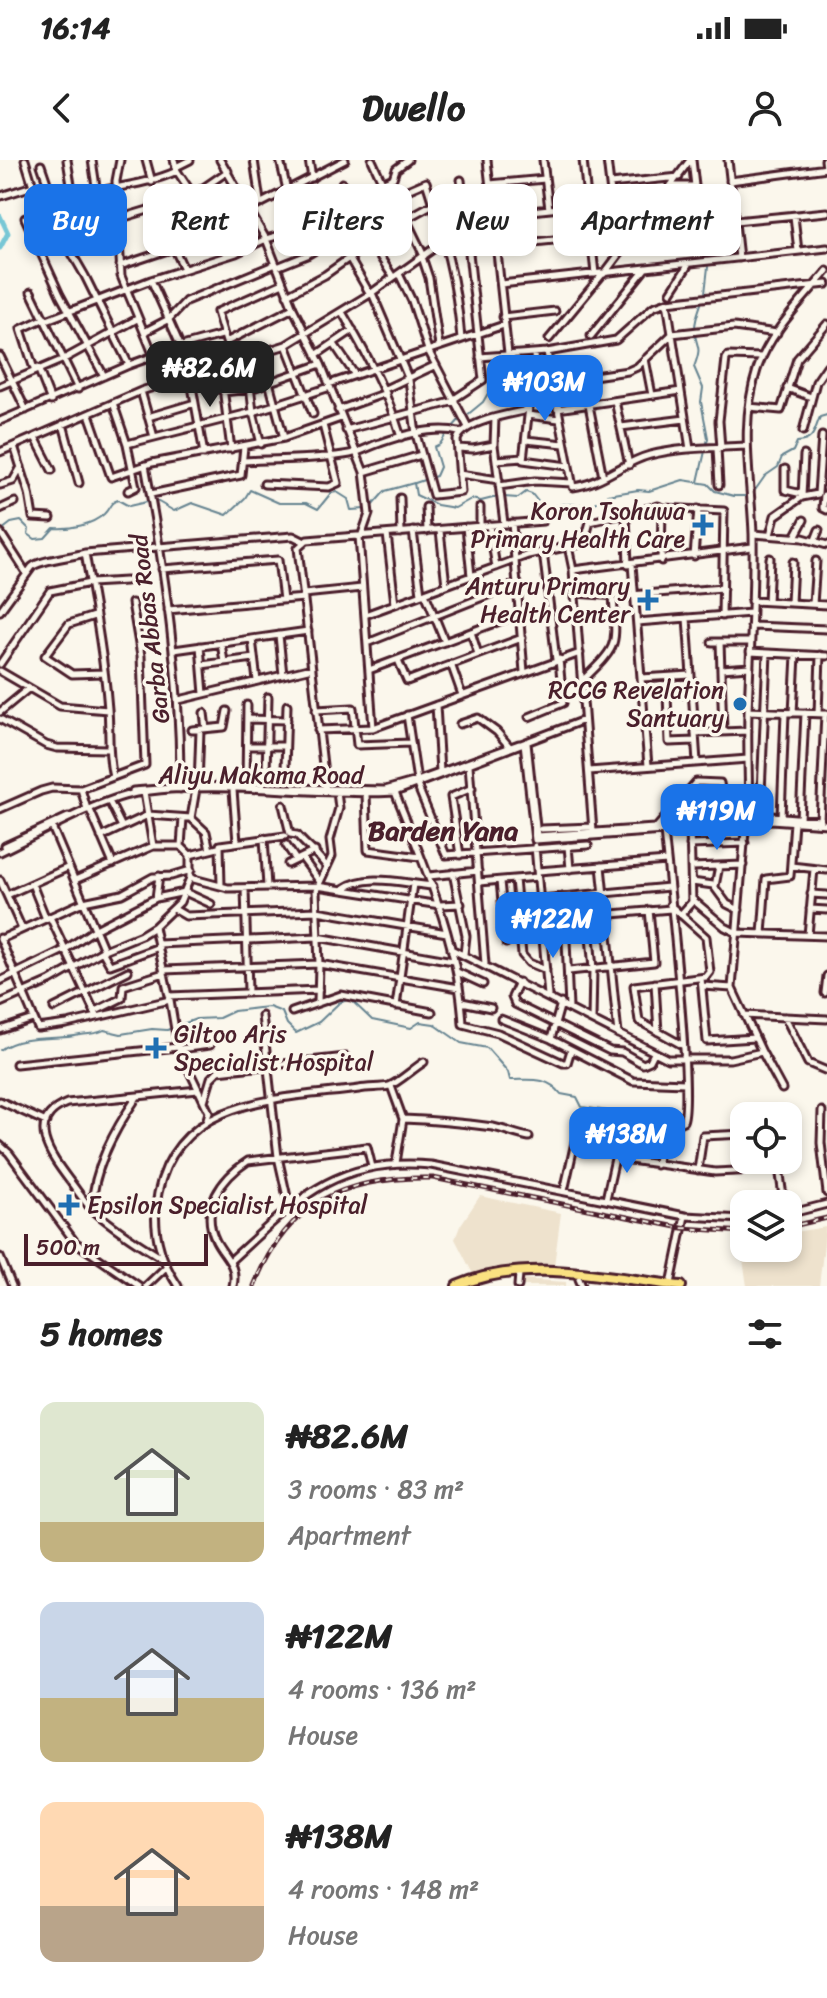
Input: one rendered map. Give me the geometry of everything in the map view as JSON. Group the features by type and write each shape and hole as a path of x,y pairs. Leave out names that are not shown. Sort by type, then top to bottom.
{"main road":[{"path":"457,1286 490,1274 532,1270 681,1286"},
{"path":"468,1286 519,1274 581,1283 636,1286"}],"street":[{"path":"25,160 32,184"},
{"path":"67,160 71,184"},
{"path":"92,160 96,184"},
{"path":"118,184 120,160"},
{"path":"146,160 152,182"},
{"path":"127,187 152,182 190,160"},
{"path":"220,160 236,184"},
{"path":"254,160 260,201 274,195"},
{"path":"280,160 286,184"},
{"path":"309,160 312,178"},
{"path":"372,160 383,184 393,178 396,169 408,160"},
{"path":"391,160 396,169"},
{"path":"487,160 490,184 545,179"},
{"path":"543,160 549,209"},
{"path":"584,160 586,184"},
{"path":"607,160 610,184 679,177"},
{"path":"673,184 691,160"},
{"path":"691,160 695,184"},
{"path":"728,160 730,184"},
{"path":"730,181 826,168 825,160"},
{"path":"300,184 341,161"},
{"path":"41,165 48,184"},
{"path":"176,166 188,184"},
{"path":"209,184 228,171"},
{"path":"461,180 462,184"},
{"path":"412,187 426,182 428,188"},
{"path":"1,196 24,189"},
{"path":"537,210 553,209"},
{"path":"741,220 827,212"},
{"path":"794,216 798,251"},
{"path":"258,224 287,295 321,364 364,472 369,514 360,536 373,728"},
{"path":"412,236 423,256 429,278 439,346"},
{"path":"258,242 274,237"},
{"path":"501,284 827,248"},
{"path":"0,452 141,391 286,345 371,294 428,253"},
{"path":"43,256 104,376"},
{"path":"72,256 129,365"},
{"path":"119,256 125,290 165,383"},
{"path":"120,266 150,256"},
{"path":"178,256 184,269"},
{"path":"51,401 21,329 151,280 226,256"},
{"path":"144,332 169,319 186,301 304,256"},
{"path":"348,256 371,294 402,359 409,380 416,434 429,478 430,494 459,494 462,490 458,448 460,432"},
{"path":"287,295 356,256"},
{"path":"381,256 412,301 428,350 468,427"},
{"path":"449,256 459,302 461,339"},
{"path":"346,430 454,400 483,381 470,256"},
{"path":"498,256 508,354"},
{"path":"596,256 600,274"},
{"path":"549,339 615,256"},
{"path":"671,292 690,263"},
{"path":"591,336 646,269"},
{"path":"782,1089 732,988 747,820 753,534 746,446 749,407 762,357 777,333 827,271"},
{"path":"151,280 182,346 191,374 204,454"},
{"path":"283,283 217,312 222,335 226,342 293,308"},
{"path":"480,357 547,352 616,340 653,307 667,302 827,284"},
{"path":"31,292 78,389"},
{"path":"667,302 690,449"},
{"path":"503,317 555,311"},
{"path":"342,312 386,391 401,437"},
{"path":"0,386 64,359 137,319"},
{"path":"749,407 780,411 797,359 827,324"},
{"path":"127,444 253,412 504,325"},
{"path":"552,382 622,373 637,367 672,334 734,327 777,333"},
{"path":"316,355 353,330"},
{"path":"0,421 129,365 222,335"},
{"path":"334,344 355,375"},
{"path":"286,345 313,414"},
{"path":"547,352 573,487 651,455 746,446"},
{"path":"534,353 535,372 523,458 525,462 568,466"},
{"path":"719,485 719,421 726,359 741,354 762,357"},
{"path":"0,356 26,410"},
{"path":"247,358 253,412 261,444"},
{"path":"645,359 652,395"},
{"path":"223,392 250,389 321,364"},
{"path":"220,365 231,449"},
{"path":"338,410 386,391 436,365"},
{"path":"803,431 816,382 827,366"},
{"path":"269,382 284,438"},
{"path":"787,388 811,397"},
{"path":"141,391 154,437"},
{"path":"557,409 681,391"},
{"path":"615,401 629,465"},
{"path":"113,403 127,444 136,488 128,491"},
{"path":"148,417 195,403"},
{"path":"589,405 603,477"},
{"path":"244,461 355,453 401,437 450,430 460,432 495,418 528,411 559,419"},
{"path":"89,414 109,477 145,465 261,444 341,418"},
{"path":"495,418 494,445 504,523"},
{"path":"621,427 685,419"},
{"path":"63,424 79,483"},
{"path":"264,484 302,488 334,485 338,480 323,425"},
{"path":"822,436 825,450 823,508 827,510"},
{"path":"35,437 52,470"},
{"path":"526,440 564,444"},
{"path":"458,448 494,445"},
{"path":"14,446 33,517 51,518"},
{"path":"152,498 238,476 243,471 244,447"},
{"path":"364,472 421,455"},
{"path":"770,535 773,519 802,495 804,455"},
{"path":"496,460 523,458"},
{"name":"Garba Abbas Road","path":"145,465 174,650 179,700 180,788"},
{"path":"0,485 13,481 21,467"},
{"path":"785,469 785,490 802,495 823,495"},
{"path":"459,474 500,489 535,481 572,483"},
{"path":"400,498 401,533"},
{"path":"0,509 15,502"},
{"path":"584,543 590,522 655,506 724,511 722,616"},
{"path":"426,507 427,531"},
{"path":"480,507 480,526"},
{"path":"661,561 662,508"},
{"path":"694,556 698,509"},
{"path":"626,514 648,766"},
{"path":"795,537 804,520"},
{"path":"0,611 38,562 58,561 85,553 293,536 303,541 543,521"},
{"path":"512,523 524,672"},
{"path":"489,525 496,567"},
{"path":"466,527 471,576"},
{"path":"815,540 819,530"},
{"path":"413,531 423,593 445,642"},
{"path":"440,531 446,585"},
{"path":"1,534 27,574"},
{"path":"387,534 395,604"},
{"path":"753,534 795,537 827,545"},
{"path":"365,615 515,559 584,543 627,538"},
{"path":"303,541 298,548 325,790"},
{"path":"568,546 573,570 593,829"},
{"path":"573,570 752,547"},
{"path":"529,717 563,703 543,551"},
{"path":"85,553 104,673 108,749 113,777"},
{"path":"768,602 770,558"},
{"path":"162,569 278,560 283,600"},
{"path":"813,604 816,561"},
{"path":"791,603 793,562"},
{"path":"0,664 50,591 90,583 126,581"},
{"path":"367,643 518,583"},
{"path":"168,610 283,600 362,588"},
{"path":"575,593 635,595 723,588"},
{"path":"582,681 607,656 616,642 613,595"},
{"path":"751,601 827,605"},
{"path":"2,806 52,788 81,789 142,767 147,759 141,656 132,603"},
{"path":"637,622 751,613"},
{"path":"369,670 519,614"},
{"path":"94,616 69,624 45,656 72,674 104,673"},
{"path":"687,618 697,762"},
{"path":"751,626 827,629"},
{"path":"174,650 308,631"},
{"path":"471,632 478,654"},
{"path":"279,635 283,675"},
{"path":"398,660 406,681 522,638"},
{"path":"252,639 257,681"},
{"path":"723,731 721,669 716,642 750,642"},
{"path":"221,643 224,662"},
{"path":"200,646 204,694"},
{"path":"661,829 726,820 825,822 824,655 750,652"},
{"path":"318,730 373,728 580,653"},
{"path":"760,817 767,653"},
{"path":"793,713 796,655"},
{"path":"202,665 254,658"},
{"path":"451,664 462,695"},
{"path":"721,669 750,667"},
{"path":"179,700 312,668"},
{"path":"0,671 69,709 108,710"},
{"path":"641,678 691,675"},
{"path":"0,712 29,688"},
{"path":"692,694 664,695 669,742 723,731 748,731"},
{"path":"266,773 268,697"},
{"path":"246,786 247,705"},
{"path":"285,770 287,705"},
{"path":"436,705 440,772"},
{"path":"316,710 353,708 357,745 411,743"},
{"path":"192,730 225,726 227,711"},
{"path":"748,711 823,714"},
{"path":"191,818 204,713"},
{"path":"781,817 785,713"},
{"path":"762,934 766,879 789,878 805,713"},
{"path":"407,715 417,783 444,853 460,855 588,845"},
{"path":"460,724 478,718 509,746"},
{"path":"0,719 46,745 108,749"},
{"path":"247,719 287,720"},
{"path":"549,997 526,742 584,720"},
{"name":"Aliyu Makama Road","path":"197,788 385,790 417,783 526,742"},
{"name":"Aliyu Makama Road","path":"0,850 130,791 246,786 366,794 395,792 526,742"},
{"path":"247,746 285,746"},
{"path":"589,771 748,759"},
{"path":"469,765 485,964"},
{"path":"656,1165 665,1129 683,1121 685,1116 686,1083 667,861 661,829 696,782 720,783 726,820"},
{"name":"Aliyu Makama Road","path":"18,841 110,802 144,792 180,788"},
{"path":"460,855 451,797 472,788"},
{"path":"81,789 113,864"},
{"path":"233,790 237,842"},
{"path":"144,792 153,846"},
{"path":"318,1002 318,884 332,856 330,840 339,808 337,792"},
{"path":"395,792 440,905 456,971 464,1025 498,1033 563,1063 567,1063 571,1050"},
{"path":"366,794 368,850 421,857"},
{"path":"110,802 122,827"},
{"path":"283,805 290,834 297,835 315,851 326,866"},
{"path":"531,808 537,836 593,829"},
{"path":"101,837 148,815 191,818 206,832 210,850"},
{"path":"535,840 690,828 760,817 797,820"},
{"path":"181,846 183,818"},
{"path":"52,827 110,965 159,945 318,937 453,961"},
{"path":"682,913 692,899 690,828"},
{"path":"541,829 615,832"},
{"path":"190,855 223,844 285,836"},
{"path":"264,838 267,887"},
{"path":"690,845 745,843"},
{"path":"286,845 318,884"},
{"path":"0,1003 154,927 174,909 185,892 190,874 190,855 181,846 153,846 75,880"},
{"path":"568,846 570,869"},
{"path":"218,848 221,886"},
{"path":"288,864 315,851"},
{"path":"479,882 570,869 667,861"},
{"path":"692,867 743,865"},
{"path":"601,866 618,1034"},
{"path":"715,887 719,866"},
{"path":"791,866 827,870"},
{"path":"7,895 69,867"},
{"path":"808,935 814,869"},
{"path":"429,876 478,871"},
{"path":"453,873 461,904 466,941 464,954"},
{"path":"319,990 169,998 40,1029 0,938 83,902 122,894 159,876 190,874 221,886 245,888 318,884 411,902 461,904"},
{"path":"156,898 159,876"},
{"path":"342,890 353,882 371,879 433,886"},
{"path":"515,879 522,955 529,963 546,970"},
{"path":"0,880 22,929"},
{"path":"500,881 506,943"},
{"path":"692,882 715,887 727,904 739,910"},
{"path":"32,884 96,1015"},
{"path":"396,1006 413,884"},
{"path":"541,899 669,887"},
{"path":"245,888 248,992"},
{"path":"0,981 66,949 94,930 156,898 185,892 211,904"},
{"path":"811,894 827,895"},
{"path":"692,899 725,927 737,933 827,936"},
{"path":"569,1008 564,920 567,917 670,907 682,913 708,942 710,972 701,978 634,986 639,1021 683,1045"},
{"path":"174,909 186,916 317,911 447,933"},
{"path":"810,909 827,910"},
{"path":"569,971 654,962 649,910"},
{"path":"588,915 593,969 592,1020"},
{"path":"154,927 178,1048 202,1094 209,1112 206,1120"},
{"path":"450,948 668,1059 730,1059 762,1052"},
{"path":"96,1015 122,998 123,986 164,971 319,964 459,988"},
{"path":"54,1008 128,971"},
{"path":"456,971 483,984"},
{"path":"825,993 827,976"},
{"path":"701,978 707,1041 755,1038"},
{"path":"519,982 512,997 515,1004 643,1064 650,1061 654,1053"},
{"path":"655,983 658,1032"},
{"path":"703,986 732,988"},
{"path":"292,1012 341,995 432,1012"},
{"path":"462,1002 491,1008"},
{"path":"551,1039 561,1003"},
{"path":"744,1015 827,1019"},
{"path":"262,1016 278,1157 289,1206"},
{"path":"785,1017 808,1063 827,1071"},
{"path":"0,1030 33,1018"},
{"path":"501,1019 551,1039 633,1081 686,1083"},
{"path":"622,1052 630,1040"},
{"path":"16,1064 210,1045"},
{"path":"202,1094 214,1073 346,1057"},
{"path":"178,1286 161,1258 155,1223 159,1186 175,1152 206,1120 244,1105 271,1100 391,1086 424,1062"},
{"path":"391,1086 403,1119 396,1163"},
{"path":"161,1258 128,1237 86,1202 46,1148 46,1122 58,1107 67,1103 202,1094"},
{"path":"92,1209 104,1155 138,1096"},
{"path":"0,1101 46,1122"},
{"path":"822,1111 821,1143 827,1193"},
{"path":"209,1112 218,1115"},
{"path":"403,1119 493,1127 529,1137"},
{"path":"564,1191 578,1129"},
{"path":"698,1170 703,1136 730,1135"},
{"path":"0,1145 75,1242 139,1286"},
{"path":"606,1199 618,1145"},
{"path":"233,1286 235,1271 213,1235 212,1206 216,1192 235,1170 248,1161 367,1147 372,1167"},
{"path":"616,1158 698,1170 730,1170"},
{"path":"230,1261 289,1206 331,1180 396,1163 431,1165 685,1216 730,1218"},
{"path":"86,1202 92,1198"},
{"path":"802,1210 827,1204"},
{"path":"671,1285 685,1216"},
{"path":"0,1257 12,1286"},
{"path":"146,1286 166,1267"},
{"path":"518,1286 519,1274"}],"shaded area":[{"path":"480,1196 561,1213 554,1266 519,1265 473,1274 455,1239"},
{"path":"826,1227 819,1286 747,1286 743,1262 802,1262 802,1231"},
{"path":"521,1279 566,1282 566,1286 521,1286"}],"waterway":[{"path":"0,216 8,233 0,248"},
{"path":"705,293 708,267"},
{"path":"698,482 708,438 701,402 703,388 694,367 698,349 695,325 702,301"},
{"path":"466,416 483,402 491,388"},
{"path":"504,497 518,498 526,492 532,494 544,509 563,504 592,505 608,495 649,491 683,480 708,484 715,491 734,496 751,496 765,476 778,467 782,457 793,451 797,442 811,437 820,417 827,415"},
{"path":"451,429 460,419"},
{"path":"415,483 436,476 440,467 434,447 447,433"},
{"path":"371,507 385,491 414,483 416,495 437,505 455,508 471,499 481,501 497,497"},
{"path":"2,530 11,523 21,521 29,529 28,534 35,539 45,538 54,528 74,527 94,521 118,500 129,506 155,500 174,511 192,503 227,515 250,490 279,503 306,503 318,509 331,493 337,492 348,499 351,510 365,509"},
{"path":"0,1050 18,1042 104,1030 121,1034 167,1030 196,1019 219,1018 234,1011 269,1007 282,1012 287,1024 296,1033 319,1022 339,1003 350,999 372,1020 411,1028 420,1022 434,1024 461,1043 487,1048 508,1072 510,1080 544,1082 561,1094 577,1097 582,1107 639,1119"}],"railway":[{"path":"254,1286 268,1257 302,1214 323,1199 373,1182 433,1178 682,1228 730,1231"},
{"path":"802,1224 827,1218"}],"place":[{"name":"Koron Tsohuwa Primary Health Care","path":"703,525"},
{"name":"Anturu Primary Health Center","path":"648,600"},
{"name":"RCCG Revelation Santuary","path":"740,704"},
{"name":"Giltoo Aris Specialist Hospital","path":"156,1048"},
{"name":"Epsilon Specialist Hospital","path":"69,1205"}],"district":[{"name":"Barden Yana","path":"443,830"}]}
